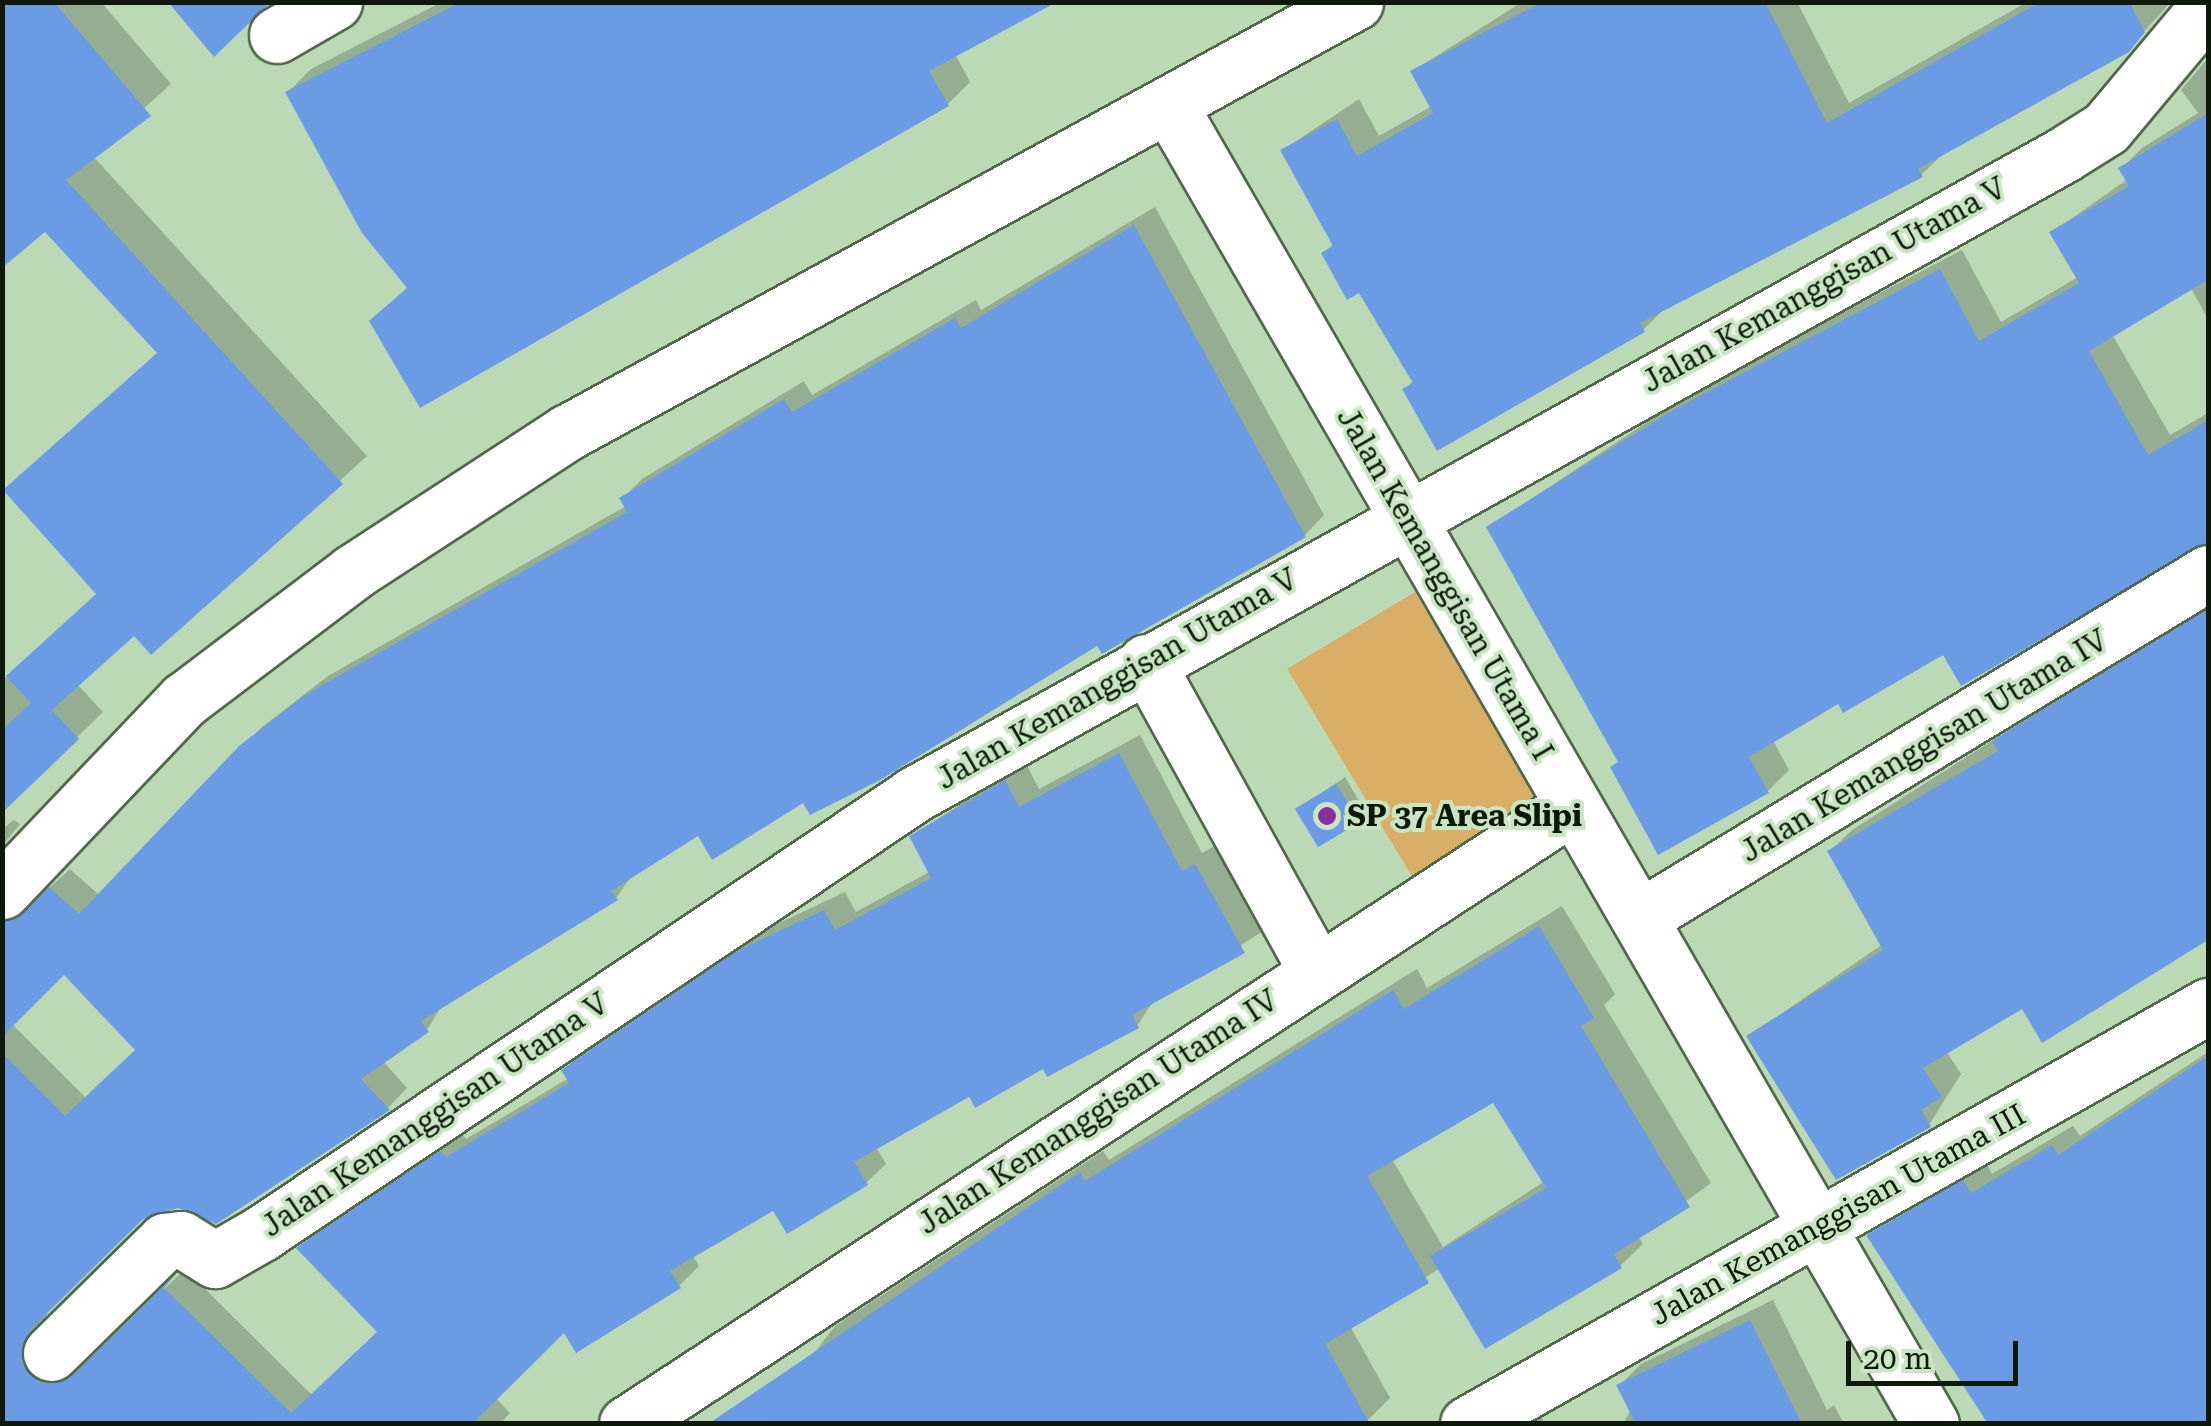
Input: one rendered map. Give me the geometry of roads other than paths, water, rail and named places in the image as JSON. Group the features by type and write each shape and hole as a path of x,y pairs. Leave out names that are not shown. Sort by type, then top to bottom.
{"street":[{"path":"277,35 334,2"},
{"path":"2,891 184,700 353,572 568,432 1170,107 1355,2"},
{"name":"Jalan Kemanggisan Utama V","path":"51,1353 165,1241 215,1260 262,1233 914,794 1405,515 2106,128 2208,6"},
{"name":"Jalan Kemanggisan Utama I","path":"1170,107 1931,1424"},
{"name":"Jalan Kemanggisan Utama IV","path":"1639,918 2208,573"},
{"path":"1146,662 1317,972"},
{"name":"Jalan Kemanggisan Utama IV","path":"627,1424 1574,806"},
{"name":"Jalan Kemanggisan Utama III","path":"1468,1424 2208,1006"}],"place":[{"name":"SP 37 Area Slipi","path":"1327,816"}]}
